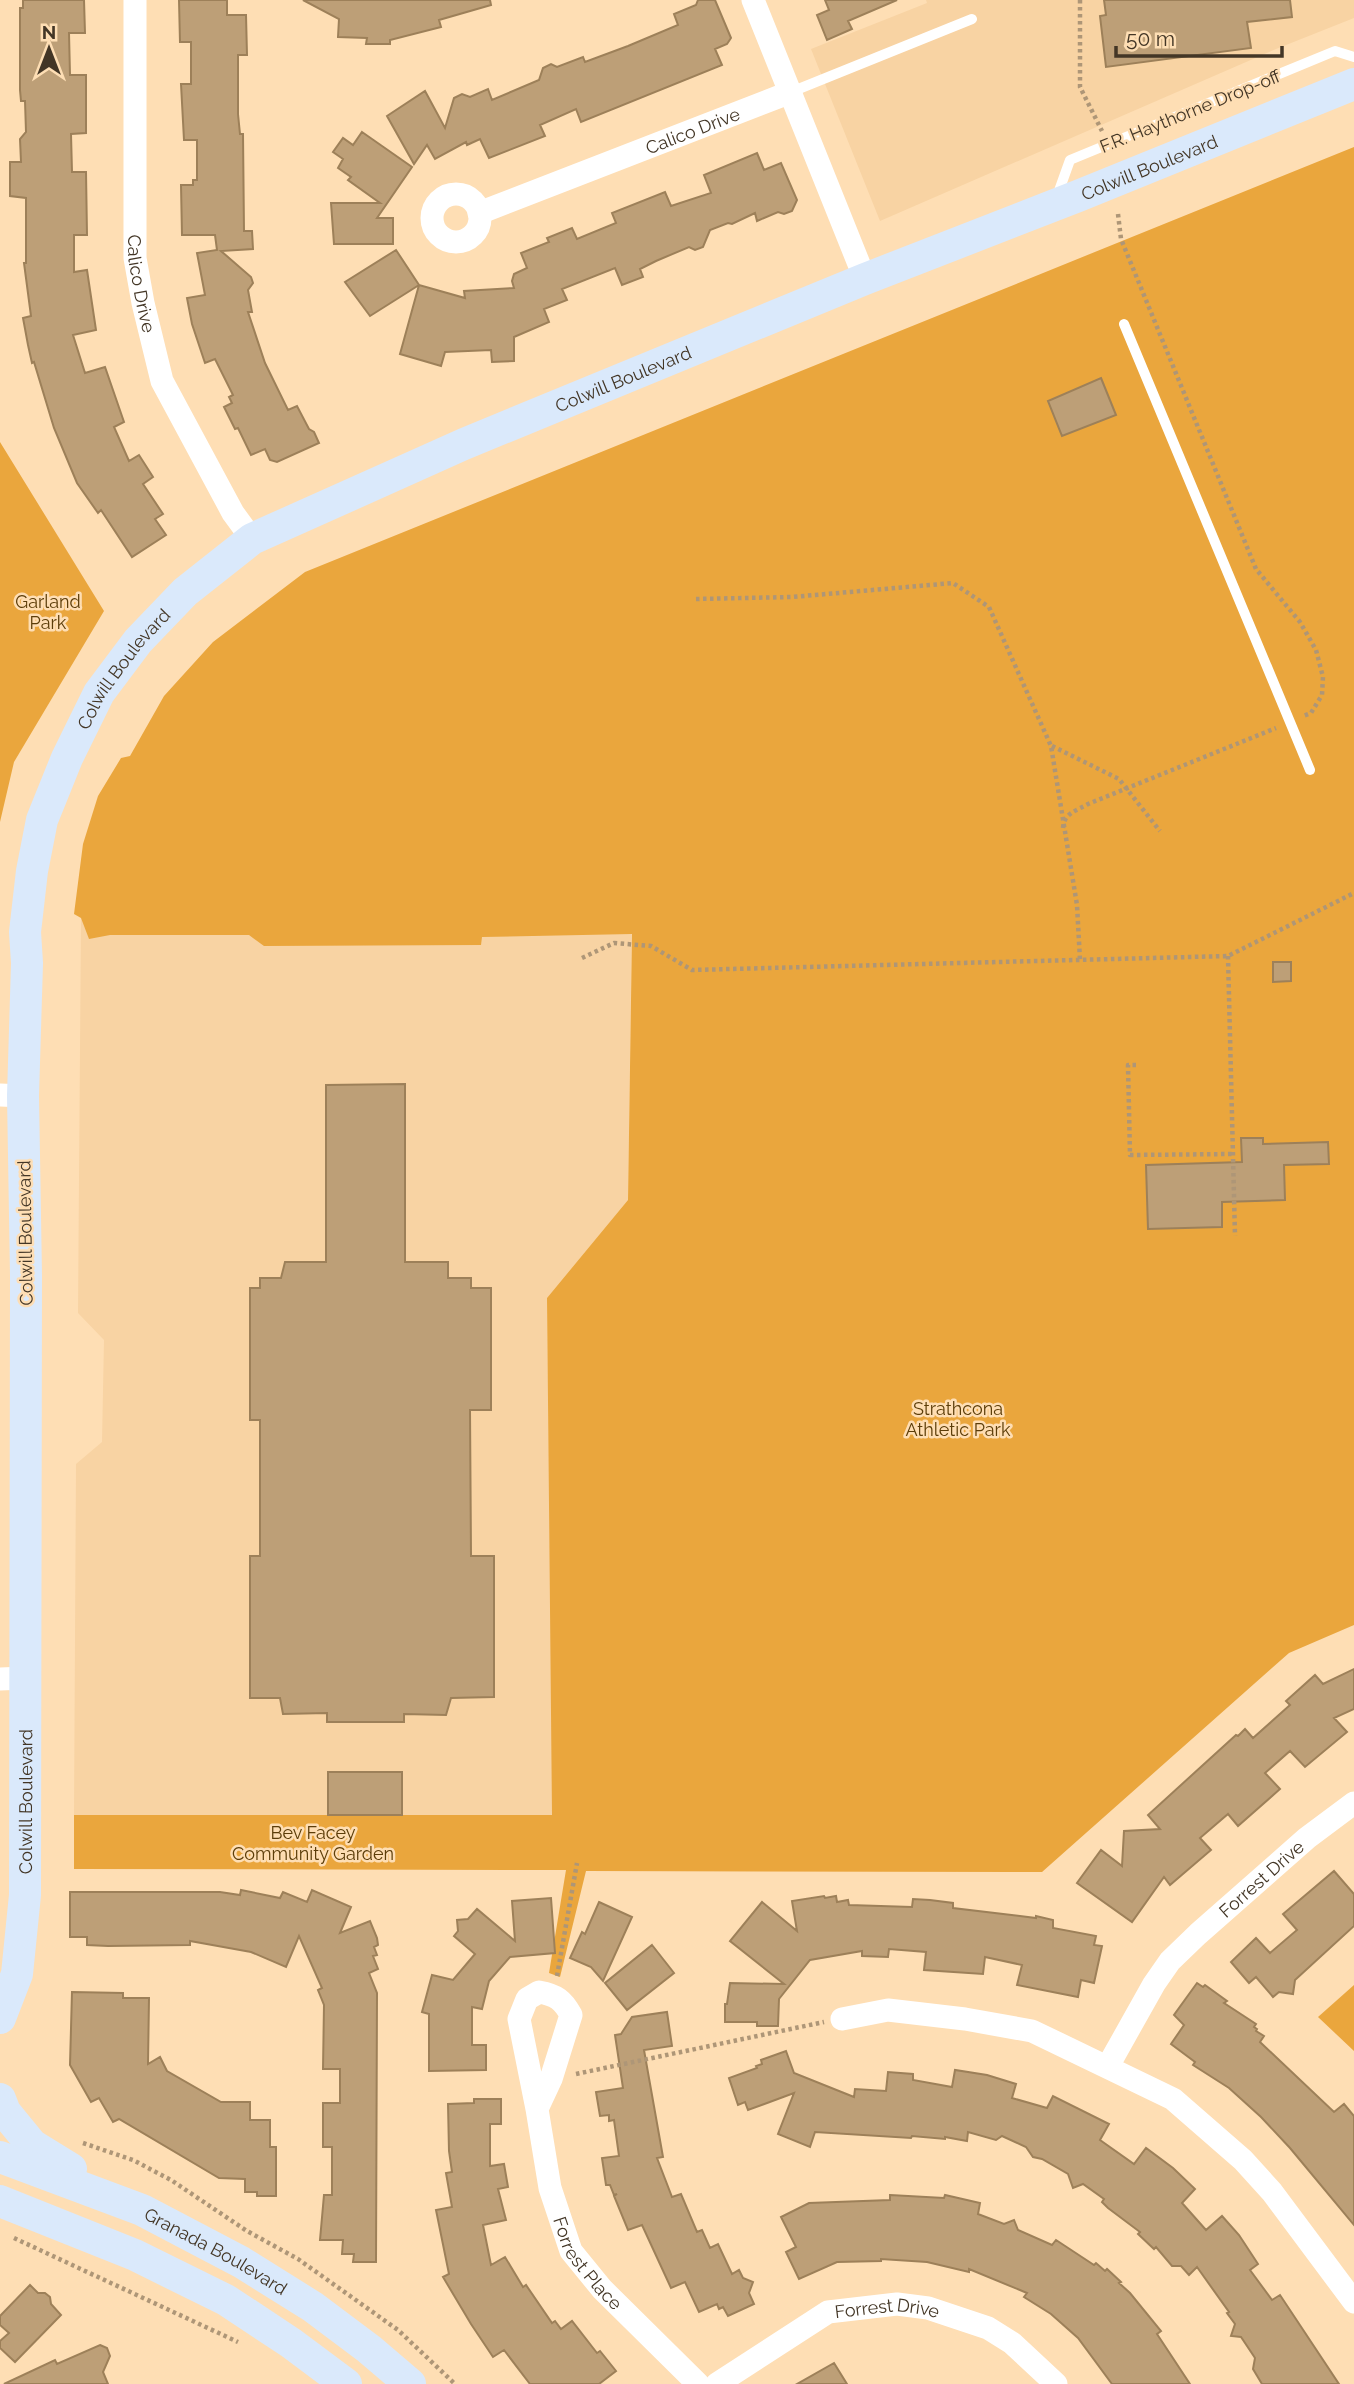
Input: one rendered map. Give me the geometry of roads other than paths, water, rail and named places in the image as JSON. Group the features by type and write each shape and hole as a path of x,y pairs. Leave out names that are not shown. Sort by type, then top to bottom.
{"street":[{"name":"Calico Drive","path":"135,0 135,258 143,303 162,381 233,513 252,539"},
{"path":"753,0 865,279"},
{"name":"Colwill Boulevard","path":"0,2020 17,1974 25,1895 12,1679 26,1289 11,1096 27,963 25,932 32,871 42,820 67,758 99,693 138,641 185,592 252,539 464,444 865,279 1354,84"},
{"name":"Calico Drive","path":"479,213 791,92"},
{"name":"Forrest Drive","path":"1108,2066 1170,1961 1307,1838 1354,1803"},
{"name":"Forrest Place","path":"537,2109 551,2079 571,2015 564,2002 554,1995 539,1992 527,1999 519,2019 550,2188 571,2251 601,2289 698,2384"},
{"path":"842,2019 887,2010 965,2019 1032,2031 1173,2099 1243,2160 1289,2213 1354,2302"},
{"path":"0,2099 5,2112 32,2146 142,2210"},
{"name":"Granada Boulevard","path":"0,2157 142,2210 241,2262 313,2306 369,2348 410,2384"},
{"name":"Granada Boulevard","path":"0,2201 135,2255 226,2300 346,2384"},
{"name":"Forrest Drive","path":"717,2384 828,2312 897,2304 928,2308 988,2328 1012,2343 1056,2384"}],"lane":[{"path":"791,92 972,19"},
{"name":"F.R. Haythorne Drop-off","path":"1054,204 1070,160 1335,51 1354,57"},
{"path":"1124,324 1310,769"}],"park label":[{"name":"Garland Park","path":"48,611"},
{"name":"Strathcona Athletic Park","path":"958,1418"},
{"name":"Bev Facey Community Garden","path":"313,1842"}]}
